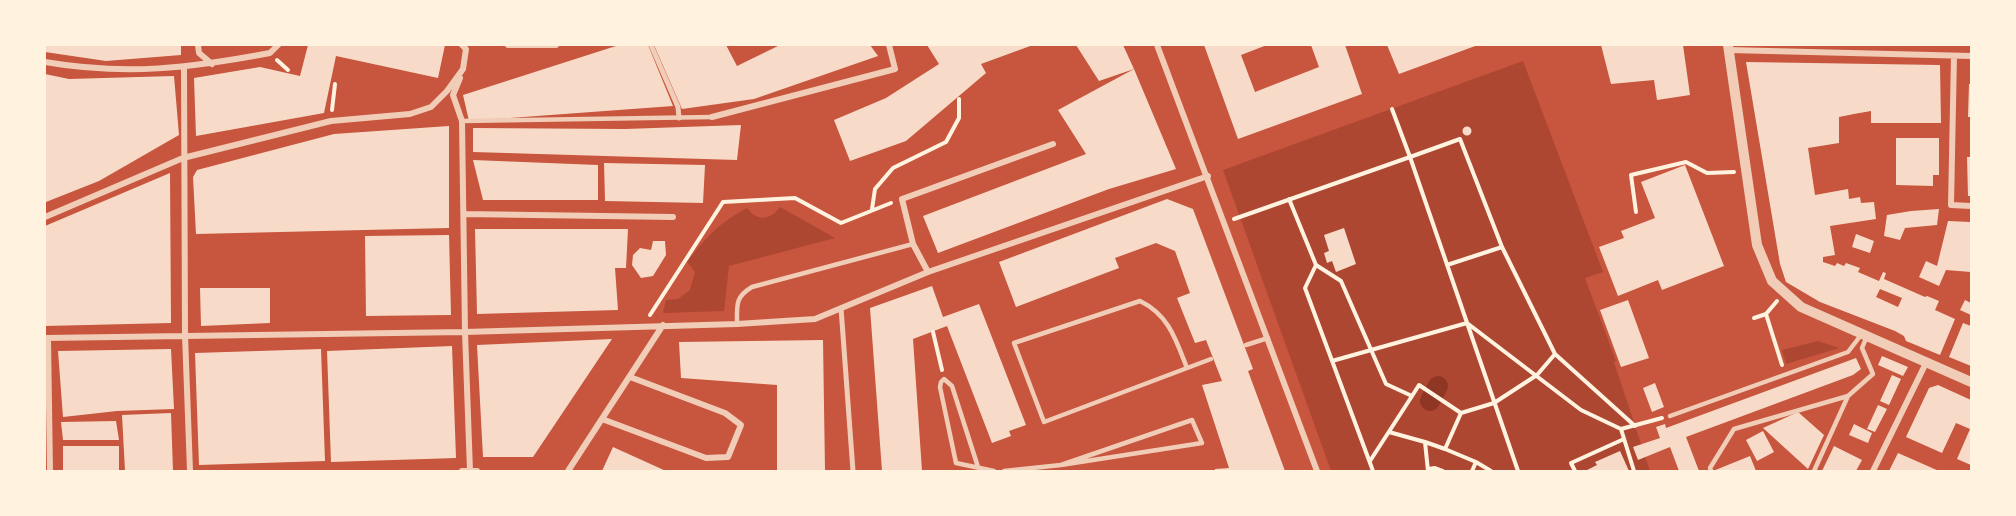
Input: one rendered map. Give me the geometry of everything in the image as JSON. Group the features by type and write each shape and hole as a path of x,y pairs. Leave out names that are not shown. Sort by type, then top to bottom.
{"street":[{"path":"198,45 199,53 212,63"},
{"path":"45,62 80,68 136,71 184,68 270,53 278,45"},
{"path":"462,45 466,49 463,69 453,95 462,122 465,332 470,471"},
{"path":"508,45 556,45"},
{"path":"651,45 678,107 679,118"},
{"path":"712,117 895,69 889,45"},
{"path":"1158,45 1317,471"},
{"path":"1971,56 1729,48 1757,245 1772,281 1801,307 1971,382"},
{"path":"1954,56 1951,205 1971,206"},
{"path":"184,68 185,335 190,471"},
{"path":"46,214 183,158 331,121 410,114 430,107 463,69"},
{"path":"928,272 913,244 902,199 1053,144"},
{"path":"50,471 47,338 465,332 737,324 815,319 928,272 1208,176"},
{"path":"464,214 674,217"},
{"path":"841,308 853,471"},
{"path":"568,471 663,326"},
{"path":"1873,471 1926,363"},
{"path":"602,419 706,458 728,457 741,425 725,413 630,377"},
{"path":"462,471 477,471"}],"lane":[{"path":"462,122 712,117"},
{"path":"737,324 737,304 742,293 752,286 913,244"},
{"path":"1187,368 1173,332 1155,308 1140,301 1014,343 1044,422 1211,359"},
{"path":"1814,471 1848,396 1873,374 1862,348 1864,335"},
{"path":"1670,416 1848,351 1864,335"},
{"path":"1246,345 1268,338"},
{"path":"978,467 952,386 945,379 941,382 940,387 956,463 994,471"},
{"path":"1711,471 1710,468 1734,429 1848,396"},
{"path":"1004,471 1061,465 1202,443 1192,420 1061,465"},
{"path":"1061,465 1063,471"}],"path":[{"path":"331,121 335,84"},
{"path":"873,209 875,189 893,168 946,142 959,118 959,99"},
{"path":"1392,109 1518,471"},
{"path":"1225,222 1460,139 1502,247 1555,354 1635,426"},
{"path":"1636,212 1631,175 1686,162 1707,173 1746,171"},
{"path":"643,326 723,202 795,198 841,223 902,199"},
{"path":"1289,199 1316,265 1341,281 1386,384 1412,396"},
{"path":"1447,265 1502,247"},
{"path":"1316,265 1305,288 1373,471"},
{"path":"1754,318 1766,314 1785,292"},
{"path":"1766,314 1781,364"},
{"path":"1332,361 1467,323"},
{"path":"1467,323 1581,410 1621,429 1670,416"},
{"path":"933,332 945,379"},
{"path":"1445,449 1461,413 1494,403 1537,375 1555,354"},
{"path":"1369,462 1419,386 1461,413"},
{"path":"1621,429 1634,471"},
{"path":"1389,432 1445,449 1491,471"},
{"path":"1575,471 1572,463 1624,439"},
{"path":"1425,442 1428,470 1435,468 1443,471"},
{"path":"1472,471 1476,462"}],"shaded area":[{"path":"1523,61 1603,272 1585,278 1616,361 1614,362 1650,471 1331,471 1223,170"},
{"path":"780,207 835,238 729,266 724,311 663,313 666,300 678,299 690,290 695,272 687,262 714,231 728,219 747,208 755,216 764,218 772,215"},
{"path":"1818,341 1839,348 1786,364 1782,350"}],"building":[{"path":"45,45 181,45 181,55 106,61 45,52"},
{"path":"308,45 445,45 438,78 336,56 324,113 196,136 194,78 260,67 300,76"},
{"path":"619,45 648,45 673,106 469,121 463,95"},
{"path":"654,45 726,45 737,66 780,45 870,45 878,56 754,99 682,109"},
{"path":"927,45 1033,45 981,64 986,73 906,141 850,161 834,120 886,98 939,64"},
{"path":"1076,45 1123,45 1134,69 1099,81"},
{"path":"1204,45 1267,45 1241,55 1255,92 1319,67 1311,45 1345,45 1362,94 1238,139"},
{"path":"1387,45 1478,45 1399,74"},
{"path":"1601,45 1683,45 1690,95 1657,100 1654,80 1611,84"},
{"path":"1746,62 1940,65 1941,123 1871,123 1871,111 1854,114 1839,117 1839,143 1808,148 1815,195 1848,189 1849,199 1860,197 1861,203 1874,202 1876,219 1830,226 1835,255 1823,257 1823,262 1835,266 1837,263 1844,266 1846,263 1860,268 1858,272 1879,281 1883,272 1886,273 1884,279 1939,301 1935,310 1955,319 1940,355 1906,341 1904,336 1895,331 1820,302 1786,282 1780,264","holes":["1880,289 1902,298 1898,307 1876,297"]},
{"path":"1134,69 1176,169 1109,189 938,253 923,216 1086,154 1058,110"},
{"path":"45,74 69,79 174,76 179,135 99,181 46,202"},
{"path":"1969,84 1971,84 1971,117 1968,117"},
{"path":"741,125 737,160 473,152 473,128 625,129"},
{"path":"449,126 449,228 196,234 193,177 197,170 334,134"},
{"path":"1467,127 1471,131 1467,135 1463,131"},
{"path":"1896,138 1939,138 1939,175 1933,175 1933,186 1896,185"},
{"path":"1967,157 1971,157 1971,196 1968,196"},
{"path":"473,160 598,165 598,200 483,200"},
{"path":"604,163 705,165 703,203 605,201"},
{"path":"1685,165 1724,266 1662,290 1658,280 1618,296 1599,247 1624,238 1621,231 1655,218 1641,182"},
{"path":"170,173 171,323 45,326 45,226"},
{"path":"1167,199 1193,209 1253,369 1248,371 1285,471 1215,471 1215,469 1229,468 1202,385 1222,381 1206,340 1195,343 1177,298 1190,293 1175,251 1156,243 1115,258 1119,268 1016,307 999,262"},
{"path":"1939,209 1937,225 1905,228 1900,240 1884,236 1887,215"},
{"path":"1948,221 1971,222 1971,272 1946,270 1939,286 1919,277 1926,261 1937,266"},
{"path":"1344,228 1356,264 1336,272 1332,261 1327,263 1324,253 1329,251 1324,235"},
{"path":"475,229 628,229 626,268 615,268 618,310 477,314"},
{"path":"1856,234 1874,241 1870,253 1852,247"},
{"path":"449,235 451,315 366,316 365,236"},
{"path":"653,241 665,241 666,255 653,276 641,278 632,265 633,255 640,248 651,250"},
{"path":"932,286 943,317 979,304 1026,425 1009,431 1011,436 992,443 947,326 913,339 922,471 882,471 870,308"},
{"path":"200,288 270,288 270,323 201,326"},
{"path":"1628,300 1649,358 1621,367 1600,310"},
{"path":"1965,300 1971,303 1971,315 1960,310"},
{"path":"1963,323 1971,326 1971,366 1949,357"},
{"path":"612,339 533,457 483,457 477,345"},
{"path":"823,340 825,471 777,471 777,385 681,378 679,342"},
{"path":"452,346 456,458 331,462 327,351"},
{"path":"171,349 174,409 117,411 63,417 58,351"},
{"path":"321,349 325,461 199,465 195,353"},
{"path":"1882,356 1908,367 1903,376 1878,365"},
{"path":"1856,358 1861,369 1853,375 1686,437 1699,471 1679,471 1670,447 1638,460 1633,447 1660,438 1656,427 1665,424 1666,428"},
{"path":"1892,375 1901,379 1889,405 1880,401"},
{"path":"1655,383 1664,407 1652,412 1643,388"},
{"path":"1938,385 1971,400 1971,465 1957,459 1970,429 1956,423 1942,453 1906,437 1929,388"},
{"path":"1878,405 1887,409 1875,432 1867,429"},
{"path":"1798,412 1824,435 1808,469 1763,428"},
{"path":"171,413 173,471 125,471 122,415"},
{"path":"116,421 119,440 63,440 61,422"},
{"path":"1854,424 1872,433 1868,443 1849,435"},
{"path":"1763,431 1774,452 1757,461 1746,440"},
{"path":"63,446 119,446 119,471 63,471"},
{"path":"1834,446 1862,460 1856,471 1822,471"},
{"path":"613,447 666,471 602,471"},
{"path":"1620,451 1629,471 1585,471 1597,465 1595,462"},
{"path":"1898,453 1939,471 1889,471"},
{"path":"1750,456 1756,471 1713,471"}],"waterway":[{"path":"1430,401 1438,386"}]}
